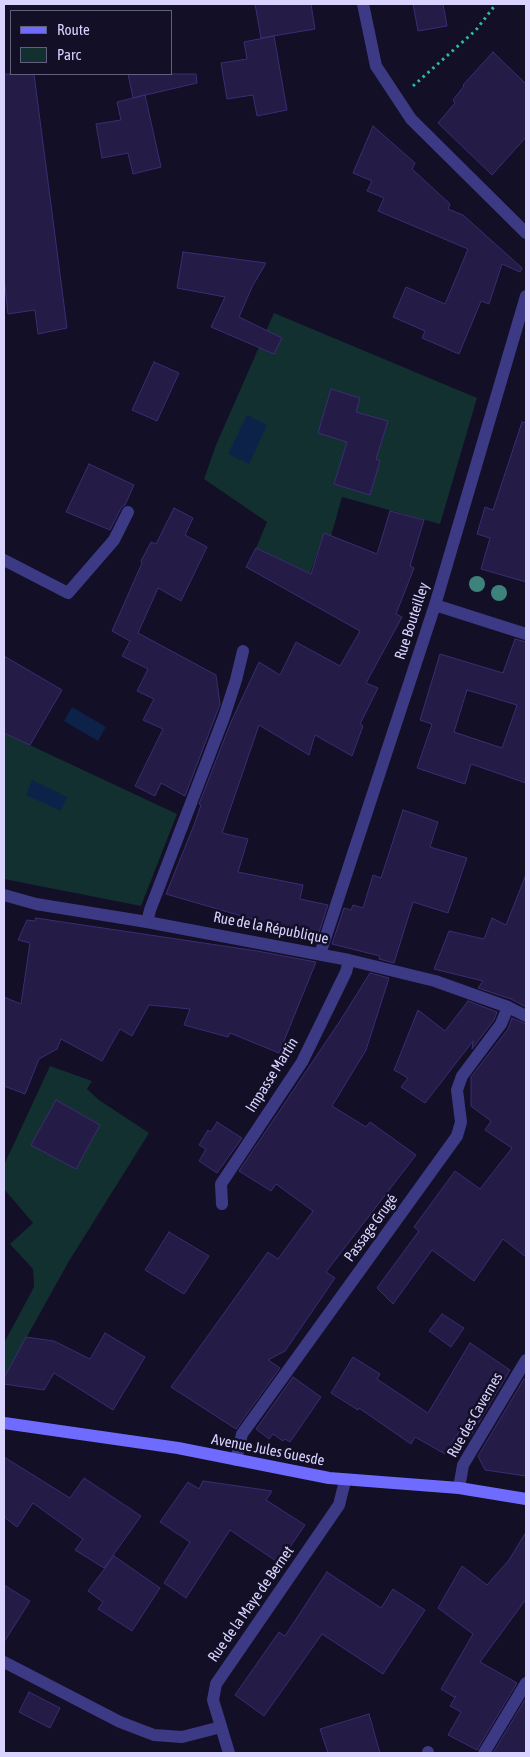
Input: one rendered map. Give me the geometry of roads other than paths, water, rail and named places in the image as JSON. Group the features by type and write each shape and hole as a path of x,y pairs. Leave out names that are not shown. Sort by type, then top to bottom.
{"street":[{"path":"362,4 376,66 411,119 526,233"},
{"name":"Rue Bouteilley","path":"320,954 435,605 526,296"},
{"path":"4,560 68,593 114,540 128,512"},
{"path":"435,605 526,634"},
{"path":"147,922 224,717 243,651"},
{"name":"Rue de la République","path":"4,895 36,904 147,922 349,960 435,981 508,1007 526,1016"},
{"name":"Impasse Martin","path":"222,1204 221,1184 302,1062 346,972 349,960"},
{"name":"Passage Grugé","path":"236,1460 242,1434 457,1136 461,1122 457,1090 462,1076 501,1024 508,1007"},
{"name":"Rue des Cavernes","path":"459,1488 463,1465 526,1360"},
{"name":"Avenue Jules Guesde","path":"4,1423 178,1448 275,1469 345,1480 459,1488 526,1499"},
{"name":"Rue de la Maye de Bernet","path":"229,1753 220,1727 214,1700 216,1684 340,1505 345,1480"},
{"path":"4,1662 120,1722 154,1736 182,1737 220,1727"},
{"path":"484,1753 526,1682"}],"water":[{"path":"247,415 267,425 249,464 228,454"},
{"path":"72,707 106,727 98,741 64,721"},
{"path":"32,780 67,797 61,811 26,795"}]}
